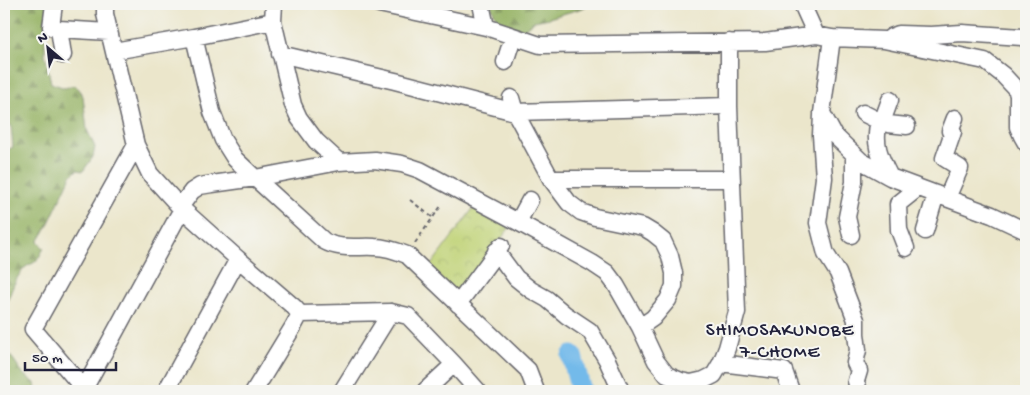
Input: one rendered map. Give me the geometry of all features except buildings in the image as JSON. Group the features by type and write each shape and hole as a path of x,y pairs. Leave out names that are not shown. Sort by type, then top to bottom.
{"street":[{"path":"54,4 51,27 109,32"},
{"path":"105,4 105,14 136,145 150,174 181,208 300,314"},
{"path":"274,4 272,21 293,105 316,141 340,162"},
{"path":"379,4 486,28 540,45 765,42 824,37 884,40 985,61 1003,75 1016,89 1018,95 1018,128 1026,143"},
{"path":"481,4 486,28"},
{"path":"802,4 824,37 822,113 824,178 818,223 826,254 838,273 856,320 858,350 855,363 859,371 856,382 859,391"},
{"path":"114,50 194,37 272,21"},
{"path":"59,29 63,56"},
{"path":"884,40 899,34 931,35 962,33 1022,37 1026,39"},
{"path":"194,37 212,112 223,140 235,159 324,241 332,246 377,247 395,250 407,255 528,370 536,391"},
{"path":"505,62 513,37"},
{"path":"136,145 33,328 84,390 181,208 192,191 200,186 340,162 375,160 402,164 420,170 518,222 607,273 640,327 656,361 667,375 681,382 691,383 704,380 714,374 727,348 737,312 729,106 729,42"},
{"path":"280,54 396,81 513,105 729,106"},
{"path":"890,100 876,131 880,155 890,177"},
{"path":"513,105 551,179 569,202 581,212 595,217 643,226 662,241 670,256 674,273 674,286 668,300 654,318 640,327"},
{"path":"822,113 834,135 861,161 890,177 992,215 1026,231"},
{"path":"863,113 880,122 907,126"},
{"path":"925,231 941,196 960,168 944,158 953,132 950,131 955,118"},
{"path":"850,235 847,218 854,182 854,154"},
{"path":"551,179 732,179"},
{"path":"906,248 898,230 898,204 918,188"},
{"path":"518,222 530,200"},
{"path":"458,304 498,248 516,278 531,290 547,299 566,315 590,330 607,360 621,391"},
{"path":"166,391 238,259"},
{"path":"300,314 392,312 408,316 478,391"},
{"path":"349,388 392,312"},
{"path":"254,391 300,314"},
{"path":"721,363 784,371 791,391"},
{"path":"425,391 454,364"}],"path":[{"path":"410,200 433,218"},
{"path":"407,255 442,206"}],"green space":[{"path":"4,4 48,4 45,54 51,83 65,88 75,85 83,96 87,130 95,147 93,157 83,171 77,170 71,176 38,242 44,248 39,258 19,275 4,309 4,219 6,216 4,212 4,152 13,147 11,126 4,115"},
{"path":"490,4 589,4 583,8 534,21 524,29 514,28 497,19"},
{"path":"475,206 511,226 460,291 454,293 428,269"},
{"path":"4,349 24,375 35,383 36,391 4,391"}],"waterway":[{"path":"572,356 581,391"}],"district":[{"name":"SHIMOSAKUNOBE 7-CHOME","path":"780,342"}]}
